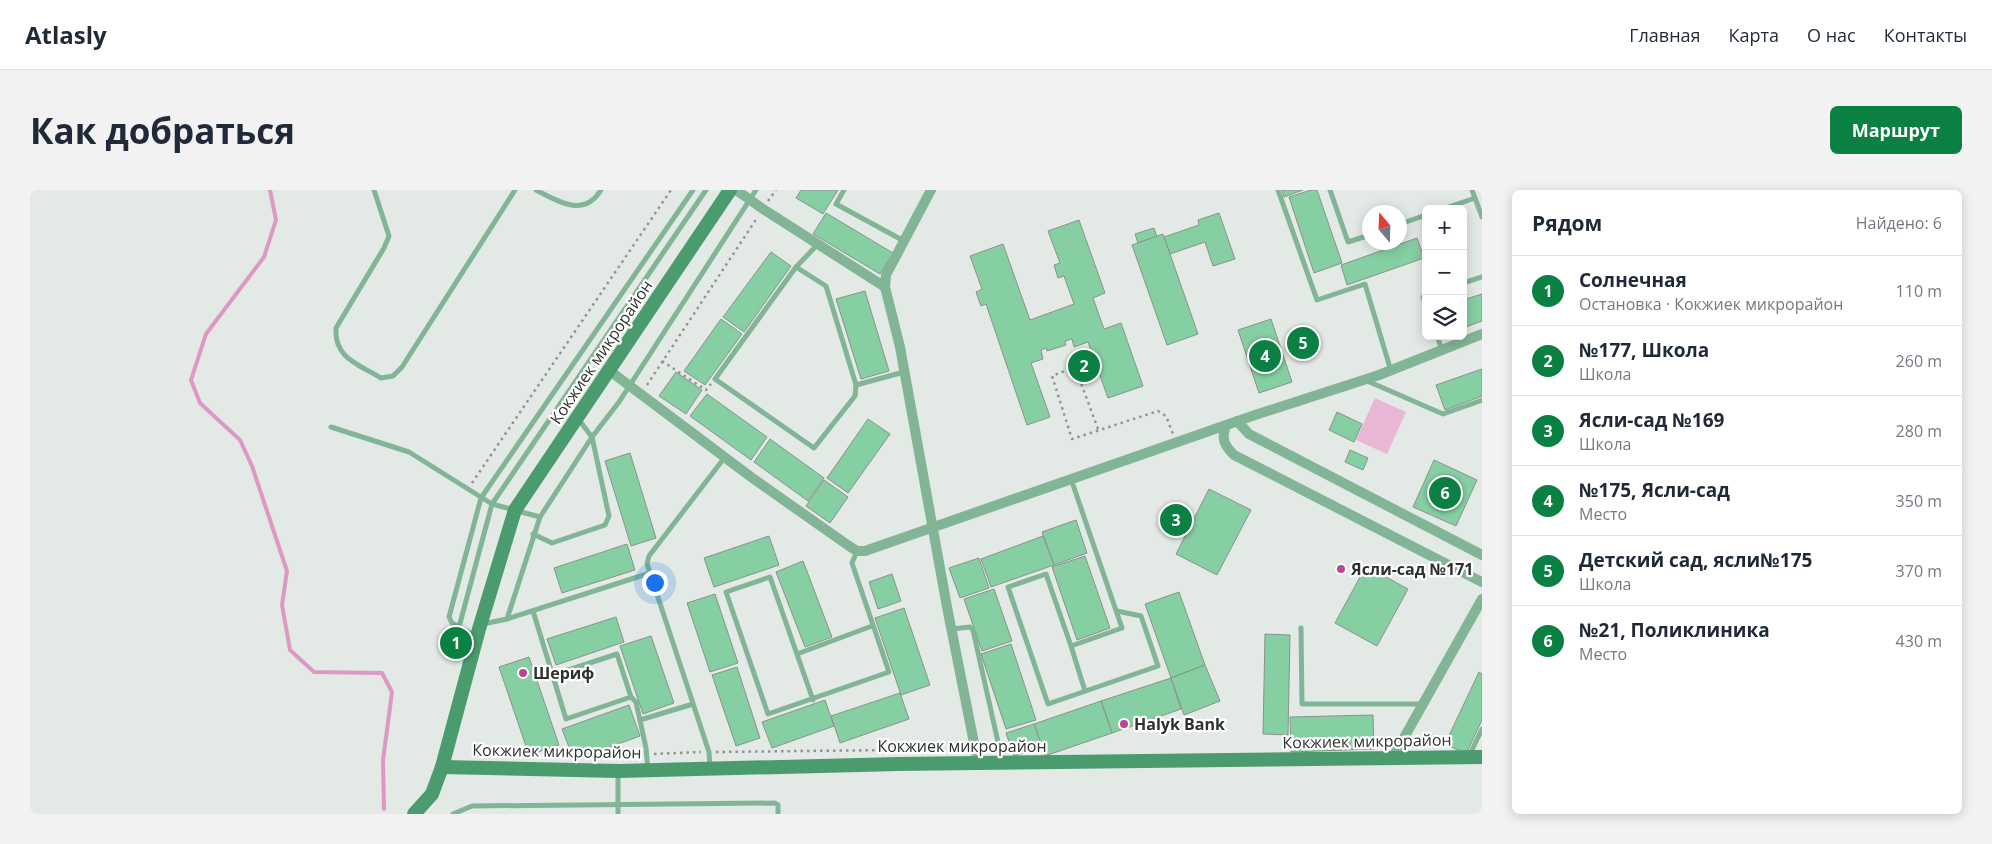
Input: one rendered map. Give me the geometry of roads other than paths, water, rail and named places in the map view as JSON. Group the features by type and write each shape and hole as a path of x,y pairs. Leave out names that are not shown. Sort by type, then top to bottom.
{"street":[{"name":"Кокжиек микрорайон","path":"414,814 432,794 442,767 479,631 515,510 578,419 730,190"},
{"path":"736,190 763,210 885,287"},
{"path":"931,190 886,275 885,287 905,372 951,630 978,764"},
{"path":"610,371 725,457 857,551 865,551 1237,421 1391,371 1482,334"},
{"path":"1237,421 1249,434 1482,555"},
{"path":"1226,425 1222,435 1224,446 1234,455 1482,582"},
{"path":"1392,759 1482,598"},
{"name":"Кокжиек микрорайон","path":"442,767 618,771 710,767 1475,757"}],"lane":[{"path":"374,190 389,236 384,248 336,328 335,338 339,350 345,356 381,378 393,376 402,367 515,190"},
{"path":"536,190 571,206 586,204 596,199 601,190"},
{"path":"650,573 507,619 479,631 459,627 452,623 449,617 481,498 693,190"},
{"path":"459,627 492,504 706,190"},
{"path":"507,619 540,517 592,437 619,402 628,385 756,190"},
{"path":"844,190 836,204 904,241"},
{"path":"1278,190 1317,300 1364,284 1391,371"},
{"path":"1330,190 1348,242 1362,237"},
{"path":"1472,190 1482,217"},
{"path":"1455,205 1475,198"},
{"path":"1407,221 1422,216"},
{"path":"796,267 826,286 856,385 855,396 814,448 715,379 796,267 818,244"},
{"path":"1467,282 1482,277"},
{"path":"1438,340 1442,350"},
{"path":"856,385 905,372"},
{"path":"1364,380 1443,414 1482,400"},
{"path":"533,534 552,543 605,525 609,516 592,437 578,419"},
{"path":"331,427 409,452 492,504 540,517"},
{"path":"710,767 709,752 647,564 649,556 725,457"},
{"path":"1071,479 1122,628 1071,646"},
{"path":"813,700 770,577 726,592 768,714 813,700 889,672 852,563 857,551"},
{"path":"1086,691 1046,574 1008,587 1048,704 1086,691 1158,666 1140,616 1117,611"},
{"path":"533,611 566,719 631,696"},
{"path":"797,654 872,626"},
{"path":"951,630 970,627 973,630 1003,763"},
{"path":"1302,628 1302,704 1424,704"},
{"path":"553,675 617,654 631,696 636,702 648,770"},
{"path":"640,720 694,704"},
{"path":"1475,757 1482,729"},
{"path":"618,771 618,814"},
{"path":"453,814 472,806 775,803 778,805 778,814"}],"waterway":[{"path":"270,190 276,220 264,257 206,334 191,380 200,403 240,440 252,466 287,571 282,605 290,650 314,672 382,673 392,692 383,760 384,809"}],"place":[{"name":"Детский сад, ясли№175","path":"1303,343"},
{"name":"№175, Ясли-сад","path":"1265,356"},
{"name":"№177, Школа","path":"1084,366"},
{"name":"№21, Поликлиника","path":"1445,493"},
{"name":"Ясли-сад №169","path":"1176,520"},
{"name":"Ясли-сад №171","path":"1341,569"},
{"name":"Солнечная","path":"456,643"},
{"name":"Шериф","path":"523,673"},
{"name":"Halyk Bank","path":"1124,724"}]}
